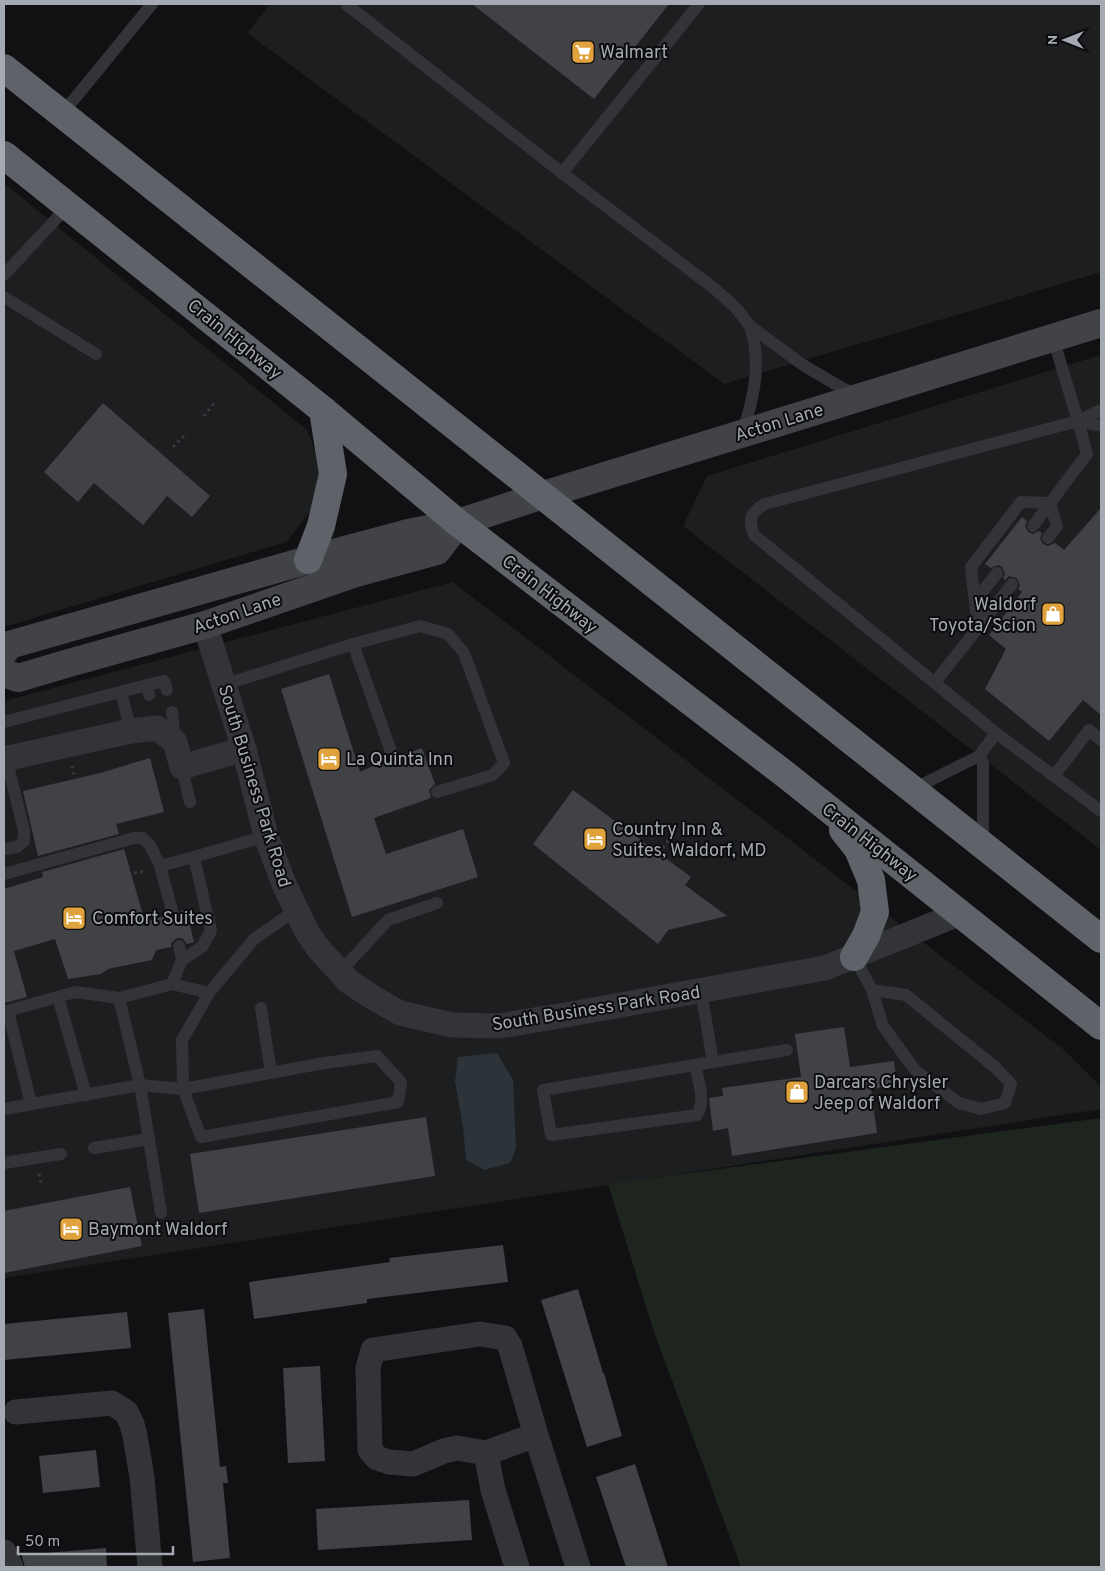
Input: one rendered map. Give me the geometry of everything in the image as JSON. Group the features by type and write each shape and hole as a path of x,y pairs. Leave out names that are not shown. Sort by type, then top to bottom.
{"highway":[{"path":"4,68 1101,939"},
{"name":"Crain Highway","path":"4,155 323,410 458,524 786,776 1101,1026"},
{"path":"308,560 320,526 332,474 323,410"},
{"path":"786,776 837,823 858,849 871,880 875,912 866,936 854,957"}],"main road":[{"name":"Acton Lane","path":"4,652 9,645 308,560 408,533 458,524 543,495 1101,323"},
{"name":"Acton Lane","path":"4,673 18,678 205,625 356,573 437,551 458,524"}],"street":[{"name":"South Business Park Road","path":"205,625 244,749 266,836 284,884 307,932 318,948 348,981 400,1013 452,1025 499,1026 701,991 825,968 961,913"},
{"path":"5,758 165,725 182,767 244,749"},
{"path":"536,1435 486,1453 457,1448 444,1450 413,1464 389,1462 377,1458 370,1450 368,1368 373,1350 480,1334 504,1338 510,1346 578,1567"},
{"path":"16,1412 112,1403 126,1412 132,1424 137,1444 142,1477 150,1567"},
{"path":"486,1453 492,1490 517,1567"},
{"path":"4,1552 11,1567"}],"lane":[{"path":"62,114 152,4"},
{"path":"346,4 562,173 715,289 736,308 750,326 815,372 862,397"},
{"path":"562,173 699,4"},
{"path":"4,275 68,206"},
{"path":"4,297 96,354"},
{"path":"742,434 750,409 757,373 757,357 750,326"},
{"path":"1033,526 1087,454 1053,338"},
{"path":"1101,410 1078,421 765,504 754,510 750,524 754,535 996,733 1101,812"},
{"path":"1078,421 1101,426"},
{"path":"978,628 971,568 1021,502 1050,503"},
{"path":"1048,538 1057,526 1050,503"},
{"path":"975,602 997,573"},
{"path":"934,682 1012,584"},
{"path":"223,684 353,644 420,626 448,634 464,653 504,762 492,775 437,792"},
{"path":"353,644 393,757"},
{"path":"4,722 121,692 148,690 164,681 167,690"},
{"path":"121,692 131,732"},
{"path":"1054,776 1089,730 1101,740"},
{"path":"913,789 979,756 996,733"},
{"path":"979,756 983,763 983,844"},
{"path":"4,849 18,847 24,841 24,830 5,758"},
{"path":"182,767 190,802"},
{"path":"160,866 266,836"},
{"path":"4,874 134,838 143,838 150,845 160,866 173,914"},
{"path":"172,984 182,960 202,947 211,931 194,857"},
{"path":"340,972 388,920 437,902"},
{"path":"4,1109 140,1085 183,1089 377,1056 401,1082 398,1102 201,1137 183,1089 182,1040 209,993 254,939 296,910"},
{"path":"179,946 182,960"},
{"path":"854,957 872,990 883,1026 915,1070 959,1103 981,1109 1005,1103 1011,1084 996,1068 906,995 872,990"},
{"path":"31,1104 6,1012 75,992 119,998 172,984 209,993"},
{"path":"701,991 713,1062"},
{"path":"58,997 86,1095"},
{"path":"119,998 140,1085 161,1212"},
{"path":"261,1008 271,1073"},
{"path":"695,1065 702,1098 701,1109 696,1115 551,1135 543,1090 713,1062 787,1050"},
{"path":"94,1148 149,1139"},
{"path":"4,1163 61,1154"}],"path":[{"path":"204,416 214,403"},
{"path":"173,447 187,433"},
{"path":"659,853 674,833"}],"shaded area":[{"path":"270,4 1101,4 1101,272 724,384 247,33"},
{"path":"4,183 307,430 322,469 312,509 286,542 4,627"},
{"path":"1101,355 1101,850 683,526 707,476"},
{"path":"453,582 1064,1050 1101,1087 1101,1109 4,1278 4,701"},
{"path":"497,1053 513,1080 516,1148 510,1163 484,1170 466,1160 463,1127 455,1081 458,1057"},
{"path":"1101,1118 1101,1567 741,1567 654,1332 608,1184"}],"building":[{"name":"Walmart","path":"472,4 669,4 594,99"},
{"path":"103,403 210,496 192,517 167,496 143,525 94,483 78,502 44,472"},
{"name":"Waldorf Toyota/Scion","path":"1101,508 1101,715 1083,700 1049,741 985,689 1006,649 989,635 1022,592 1018,589 1020,585 1017,578 1009,576 1005,580 1002,567 998,565 991,568 985,564 1022,517 1027,521 1025,526 1028,532 1033,534 1039,531 1042,533 1040,538 1043,544 1048,546 1055,543 1064,550"},
{"name":"La Quinta Inn","path":"329,674 360,772 386,760 391,765 396,764 401,759 401,755 422,748 435,784 429,790 431,798 374,818 386,854 463,829 478,877 352,917 281,689"},
{"path":"150,758 164,812 116,824 119,834 38,856 23,791 100,773"},
{"path":"573,790 691,877 685,885 727,916 668,930 658,944 533,844"},
{"name":"Comfort Suites","path":"124,849 145,922 165,916 170,922 176,922 181,917 181,911 186,910 194,942 187,944 182,938 177,938 171,943 171,947 156,950 152,960 108,969 101,974 68,979 55,939 14,951 27,997 4,1003 4,889 43,877 42,872"},
{"name":"Darcars Chrysler Jeep of Waldorf","path":"844,1027 850,1067 894,1061 897,1085 871,1089 877,1133 732,1156 728,1128 713,1131 709,1098 723,1096 722,1088 801,1077 795,1034"},
{"path":"426,1117 435,1176 199,1213 190,1154"},
{"name":"Baymont Waldorf","path":"130,1187 142,1246 4,1273 4,1211"},
{"path":"503,1245 508,1282 367,1299 367,1303 254,1319 249,1282 390,1262 389,1258"},
{"path":"578,1289 622,1436 587,1447 541,1300"},
{"path":"204,1309 220,1467 226,1466 228,1483 223,1483 230,1558 193,1562 168,1313"},
{"path":"127,1312 131,1348 4,1360 4,1324"},
{"path":"320,1366 325,1461 288,1463 283,1368"},
{"path":"96,1450 100,1487 43,1493 39,1456"},
{"path":"635,1464 668,1567 626,1567 596,1477"},
{"path":"469,1500 472,1540 318,1550 316,1509"},
{"path":"106,1548 107,1567 25,1567 22,1557 22,1555"}],"place":[{"name":"Walmart","path":"583,52"},
{"name":"Waldorf Toyota/Scion","path":"1053,614"},
{"name":"La Quinta Inn","path":"329,759"},
{"name":"Country Inn & Suites, Waldorf, MD","path":"595,839"},
{"name":"Comfort Suites","path":"74,918"},
{"name":"Darcars Chrysler Jeep of Waldorf","path":"797,1092"},
{"name":"Baymont Waldorf","path":"71,1229"}]}
